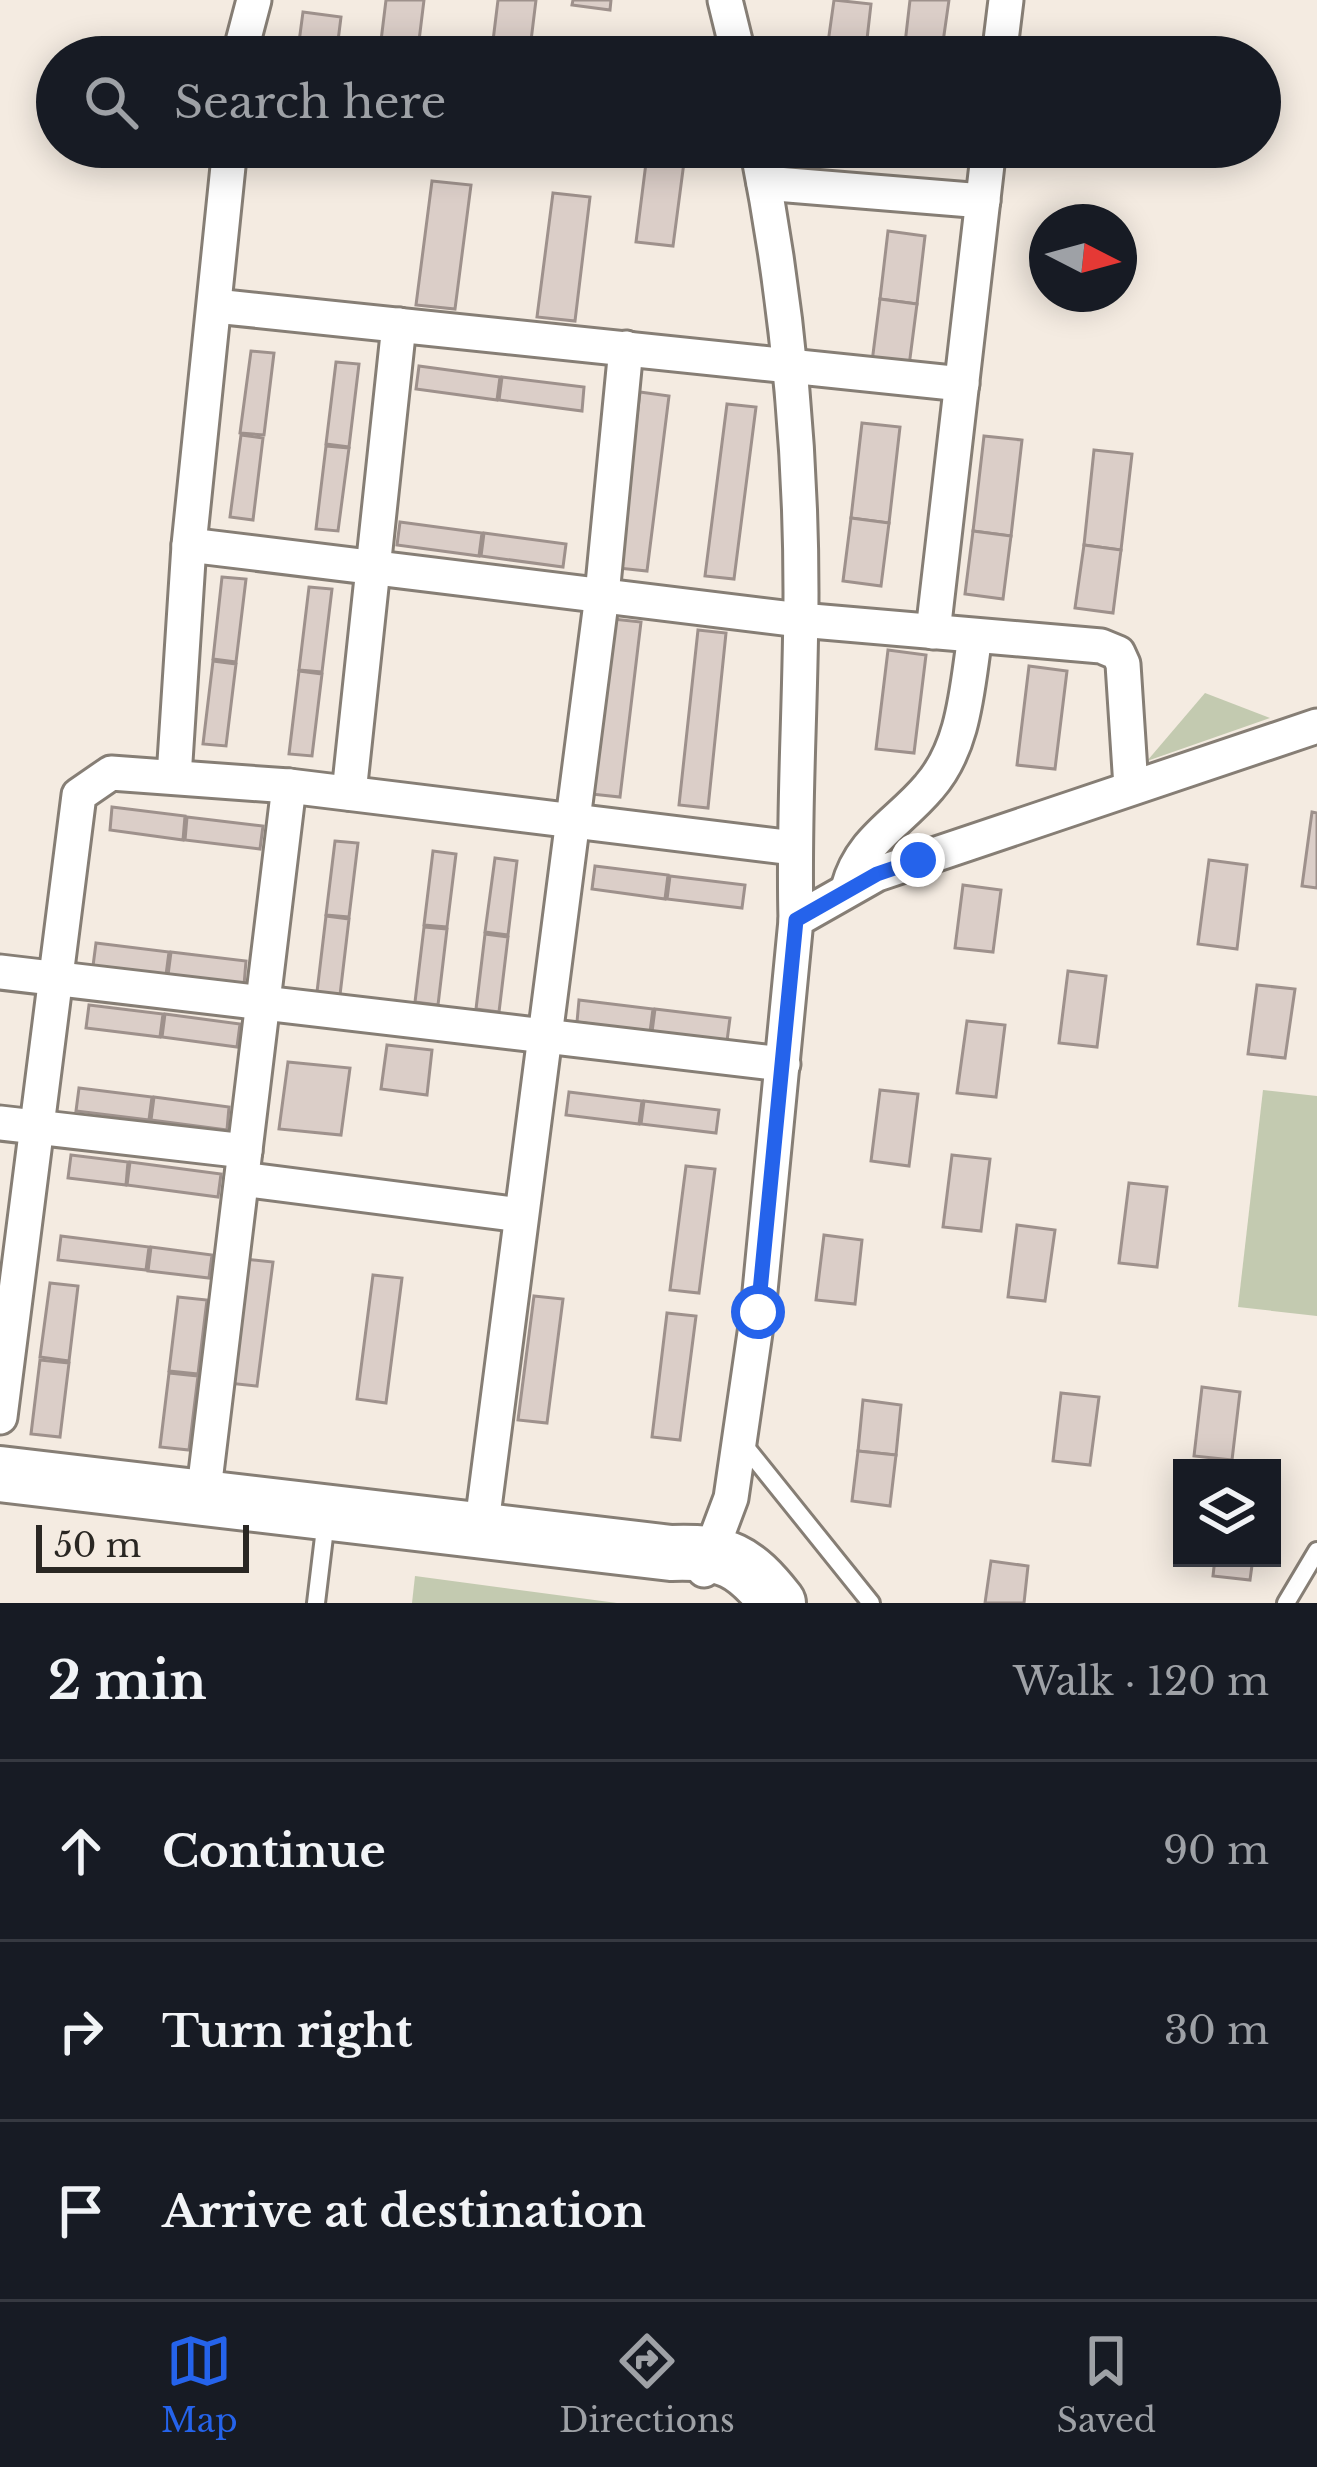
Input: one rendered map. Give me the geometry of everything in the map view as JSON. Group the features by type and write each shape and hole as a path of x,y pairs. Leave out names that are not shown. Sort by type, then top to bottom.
{"highway":[{"path":"0,1474 481,1532 760,1580 778,1603"}],"street":[{"path":"244,36 254,0"},
{"path":"725,0 734,36"},
{"path":"1002,36 1006,0"},
{"path":"174,777 189,545 228,168"},
{"path":"703,1571 731,1498 796,920 800,620 790,364 784,293 761,168"},
{"path":"933,632 987,168"},
{"path":"764,183 983,201"},
{"path":"214,306 962,384"},
{"path":"349,793 399,325"},
{"path":"481,1532 602,595 626,348"},
{"path":"189,545 800,620 1101,646 1118,653 1131,787"},
{"path":"848,888 869,844 941,771 961,725 975,636"},
{"path":"796,920 848,888 1317,726"},
{"path":"0,1417 8,1292 37,1126 79,795 111,773 174,777 289,786 794,848"},
{"path":"203,1498 289,786"},
{"path":"0,972 783,1064"},
{"path":"0,1123 521,1215"}],"lane":[{"path":"739,1438 871,1603"},
{"path":"316,1603 326,1513"},
{"path":"1286,1603 1317,1551"}],"green space":[{"path":"1205,693 1270,718 1147,761"},
{"path":"1263,1090 1317,1096 1317,1316 1238,1307"},
{"path":"415,1576 617,1603 412,1603"}],"building":[{"path":"386,0 424,0 420,36 382,36"},
{"path":"498,0 536,0 532,36 494,36"},
{"path":"573,0 611,0 610,10 572,5"},
{"path":"834,0 871,4 867,36 829,36"},
{"path":"910,0 949,0 944,36 906,36"},
{"path":"303,12 341,17 339,36 300,36"},
{"path":"645,168 683,168 673,246 636,242"},
{"path":"432,181 471,185 455,309 416,305"},
{"path":"553,193 590,197 575,321 537,317"},
{"path":"888,231 925,236 917,304 880,299"},
{"path":"880,299 917,304 909,366 872,362"},
{"path":"251,351 274,353 264,435 240,433"},
{"path":"336,362 359,364 349,447 326,444"},
{"path":"419,366 500,377 497,400 416,389"},
{"path":"502,377 584,387 582,411 499,400"},
{"path":"640,392 669,396 647,571 618,568"},
{"path":"727,404 756,407 734,579 705,576"},
{"path":"862,423 900,427 889,523 851,518"},
{"path":"241,435 263,438 253,520 230,517"},
{"path":"984,436 1022,440 1011,536 973,531"},
{"path":"326,446 349,448 338,531 316,529"},
{"path":"1094,450 1132,454 1121,550 1084,545"},
{"path":"851,518 889,523 881,586 843,581"},
{"path":"400,522 482,533 479,556 397,545"},
{"path":"973,531 1011,536 1003,599 965,594"},
{"path":"484,533 566,544 563,567 481,556"},
{"path":"1084,545 1121,550 1113,613 1075,608"},
{"path":"222,577 246,579 236,662 213,659"},
{"path":"309,587 332,589 322,672 299,670"},
{"path":"613,619 641,622 620,797 591,794"},
{"path":"698,630 726,633 708,808 679,805"},
{"path":"888,650 926,655 914,753 876,749"},
{"path":"213,661 236,664 226,746 203,744"},
{"path":"1029,666 1067,671 1055,769 1017,765"},
{"path":"299,671 322,674 312,756 289,754"},
{"path":"112,807 185,816 183,840 110,830"},
{"path":"1312,812 1317,813 1317,888 1302,886"},
{"path":"187,817 263,826 260,849 185,840"},
{"path":"335,841 358,843 349,917 326,915"},
{"path":"433,851 456,854 447,927 424,925"},
{"path":"495,858 517,861 508,935 485,932"},
{"path":"1209,860 1247,865 1237,949 1198,944"},
{"path":"595,866 668,875 665,899 592,889"},
{"path":"670,876 745,885 742,908 667,899"},
{"path":"963,885 1001,890 993,952 955,948"},
{"path":"326,916 349,919 340,995 317,992"},
{"path":"424,927 447,929 438,1005 415,1002"},
{"path":"485,934 508,937 499,1012 476,1009"},
{"path":"96,943 169,952 166,975 93,966"},
{"path":"171,952 246,961 244,985 168,975"},
{"path":"1068,971 1106,976 1097,1047 1059,1043"},
{"path":"1257,985 1295,989 1285,1058 1248,1054"},
{"path":"579,1000 653,1009 650,1032 577,1022"},
{"path":"89,1005 163,1014 160,1037 86,1028"},
{"path":"655,1009 730,1018 727,1041 652,1032"},
{"path":"165,1014 240,1024 237,1047 162,1037"},
{"path":"967,1021 1005,1025 996,1097 957,1093"},
{"path":"387,1045 432,1050 427,1095 381,1089"},
{"path":"288,1062 350,1068 341,1135 279,1129"},
{"path":"79,1088 152,1097 149,1120 76,1111"},
{"path":"880,1090 918,1094 909,1166 871,1161"},
{"path":"569,1092 642,1101 639,1124 566,1115"},
{"path":"154,1097 229,1107 227,1130 151,1120"},
{"path":"644,1101 719,1110 716,1133 641,1124"},
{"path":"71,1155 128,1162 126,1185 68,1178"},
{"path":"952,1155 990,1159 981,1231 943,1227"},
{"path":"130,1162 221,1174 218,1197 127,1185"},
{"path":"686,1166 715,1169 699,1293 670,1290"},
{"path":"1129,1183 1167,1187 1157,1267 1119,1263"},
{"path":"1017,1225 1055,1230 1045,1301 1008,1297"},
{"path":"824,1235 862,1240 855,1304 816,1300"},
{"path":"61,1236 149,1247 146,1270 58,1260"},
{"path":"151,1247 212,1255 209,1278 148,1271"},
{"path":"244,1259 273,1262 257,1386 228,1383"},
{"path":"373,1275 402,1278 386,1403 357,1399"},
{"path":"50,1283 78,1286 69,1361 40,1357"},
{"path":"534,1296 563,1299 547,1423 518,1420"},
{"path":"178,1297 207,1300 198,1374 169,1371"},
{"path":"667,1313 696,1316 680,1440 652,1437"},
{"path":"40,1360 69,1363 60,1437 31,1434"},
{"path":"169,1373 198,1376 189,1450 160,1447"},
{"path":"1202,1387 1240,1392 1232,1459 1194,1456"},
{"path":"1061,1393 1099,1397 1090,1465 1053,1461"},
{"path":"863,1400 901,1405 896,1455 858,1451"},
{"path":"858,1451 896,1455 890,1506 852,1501"},
{"path":"991,1561 1028,1566 1024,1603 985,1603"},
{"path":"1214,1567 1252,1567 1250,1580 1213,1576"}],"route":[{"path":"758,1312 796,920 820,902 918,860"}]}
